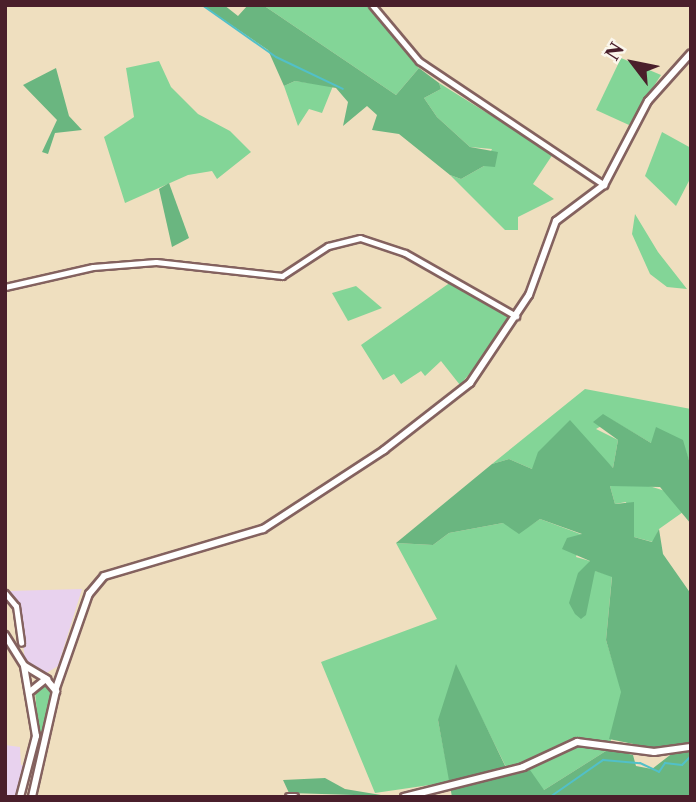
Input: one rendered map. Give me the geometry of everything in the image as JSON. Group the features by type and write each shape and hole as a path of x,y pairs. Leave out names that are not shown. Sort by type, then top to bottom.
{"main road":[{"path":"34,797 56,688 89,594 102,578 242,539 285,516 459,392 516,316 536,283 556,221 604,186 648,101 691,53"},
{"path":"5,635 24,666 31,693 36,750 20,797"},
{"path":"24,666 56,688"},
{"path":"31,693 62,670"},
{"path":"404,797 523,767 577,741 654,752 691,747"},
{"path":"289,797 295,797"}],"street":[{"path":"372,5 419,61 604,186"},
{"path":"5,287 93,267 156,262 282,276 328,246 360,238 394,247 516,316"},
{"path":"5,593 16,606 22,643"}],"shaded area":[{"path":"82,589 58,666 45,674 25,660 18,606 8,591"},
{"path":"5,745 20,747 21,765 28,766 16,797 5,797"}],"green space":[{"path":"202,5 224,5 238,16 248,5 263,5 396,95 419,68 439,83 441,89 424,98 437,117 470,147 498,152 495,167 484,166 461,179 450,175 399,134 372,130 377,115 367,106 343,126 348,102 336,88 295,81 284,86 268,50"},
{"path":"263,5 369,5 419,68 396,95"},
{"path":"621,58 661,75 629,125 596,110"},
{"path":"159,61 171,87 198,114 230,131 251,152 217,179 212,171 188,175 125,203 104,137 134,117 126,68"},
{"path":"56,68 69,116 82,130 55,133 48,154 42,152 57,120 23,85"},
{"path":"295,81 333,86 322,113 309,109 298,126 284,86"},
{"path":"439,83 553,154 533,184 554,199 518,217 518,230 505,230 450,175 461,179 484,166 492,149 470,147 437,117 424,98 441,89"},
{"path":"662,132 691,148 691,177 676,206 645,176"},
{"path":"169,183 189,238 172,247 159,189"},
{"path":"635,214 658,252 687,289 667,287 650,274 632,234"},
{"path":"451,282 509,316 487,353 460,385 441,361 425,376 421,371 401,384 394,374 383,380 361,345"},
{"path":"356,286 382,308 348,321 332,293"},
{"path":"585,389 691,409 691,467 682,440 651,443 612,420 596,429 618,440 613,468 597,453 532,469 509,459 492,464"},
{"path":"603,414 651,443 656,427 683,440 691,467 691,524 660,487 610,486 615,504 634,502 634,537 652,542 659,529 663,554 691,594 691,743 653,748 609,739 621,692 606,640 612,577 595,571 586,615 581,619 575,614 569,603 578,573 590,561 562,549 567,538 582,534 540,519 519,534 503,523 449,533 433,545 396,543 492,464 509,459 532,469 538,452 570,420 613,468 618,440 593,422"},
{"path":"639,483 672,493 683,512 659,529 653,542 634,537 626,502 615,504 610,486"},
{"path":"540,519 583,535 576,557 590,561 586,568 612,576 606,640 622,692 609,749 544,790 511,777 475,705 438,720 450,782 375,793 321,662 437,619 396,543 433,545 449,533 503,523 528,527"},
{"path":"456,664 510,776 530,770 544,790 609,749 633,755 636,766 652,769 674,752 691,750 691,797 452,797 438,720"},
{"path":"47,683 53,692 40,749 35,691"},
{"path":"325,778 345,789 387,796 289,793 283,780"}],"waterway":[{"path":"202,5 276,57 343,89"},
{"path":"550,797 603,760 640,763 659,772 665,763 682,765 691,756"}]}
